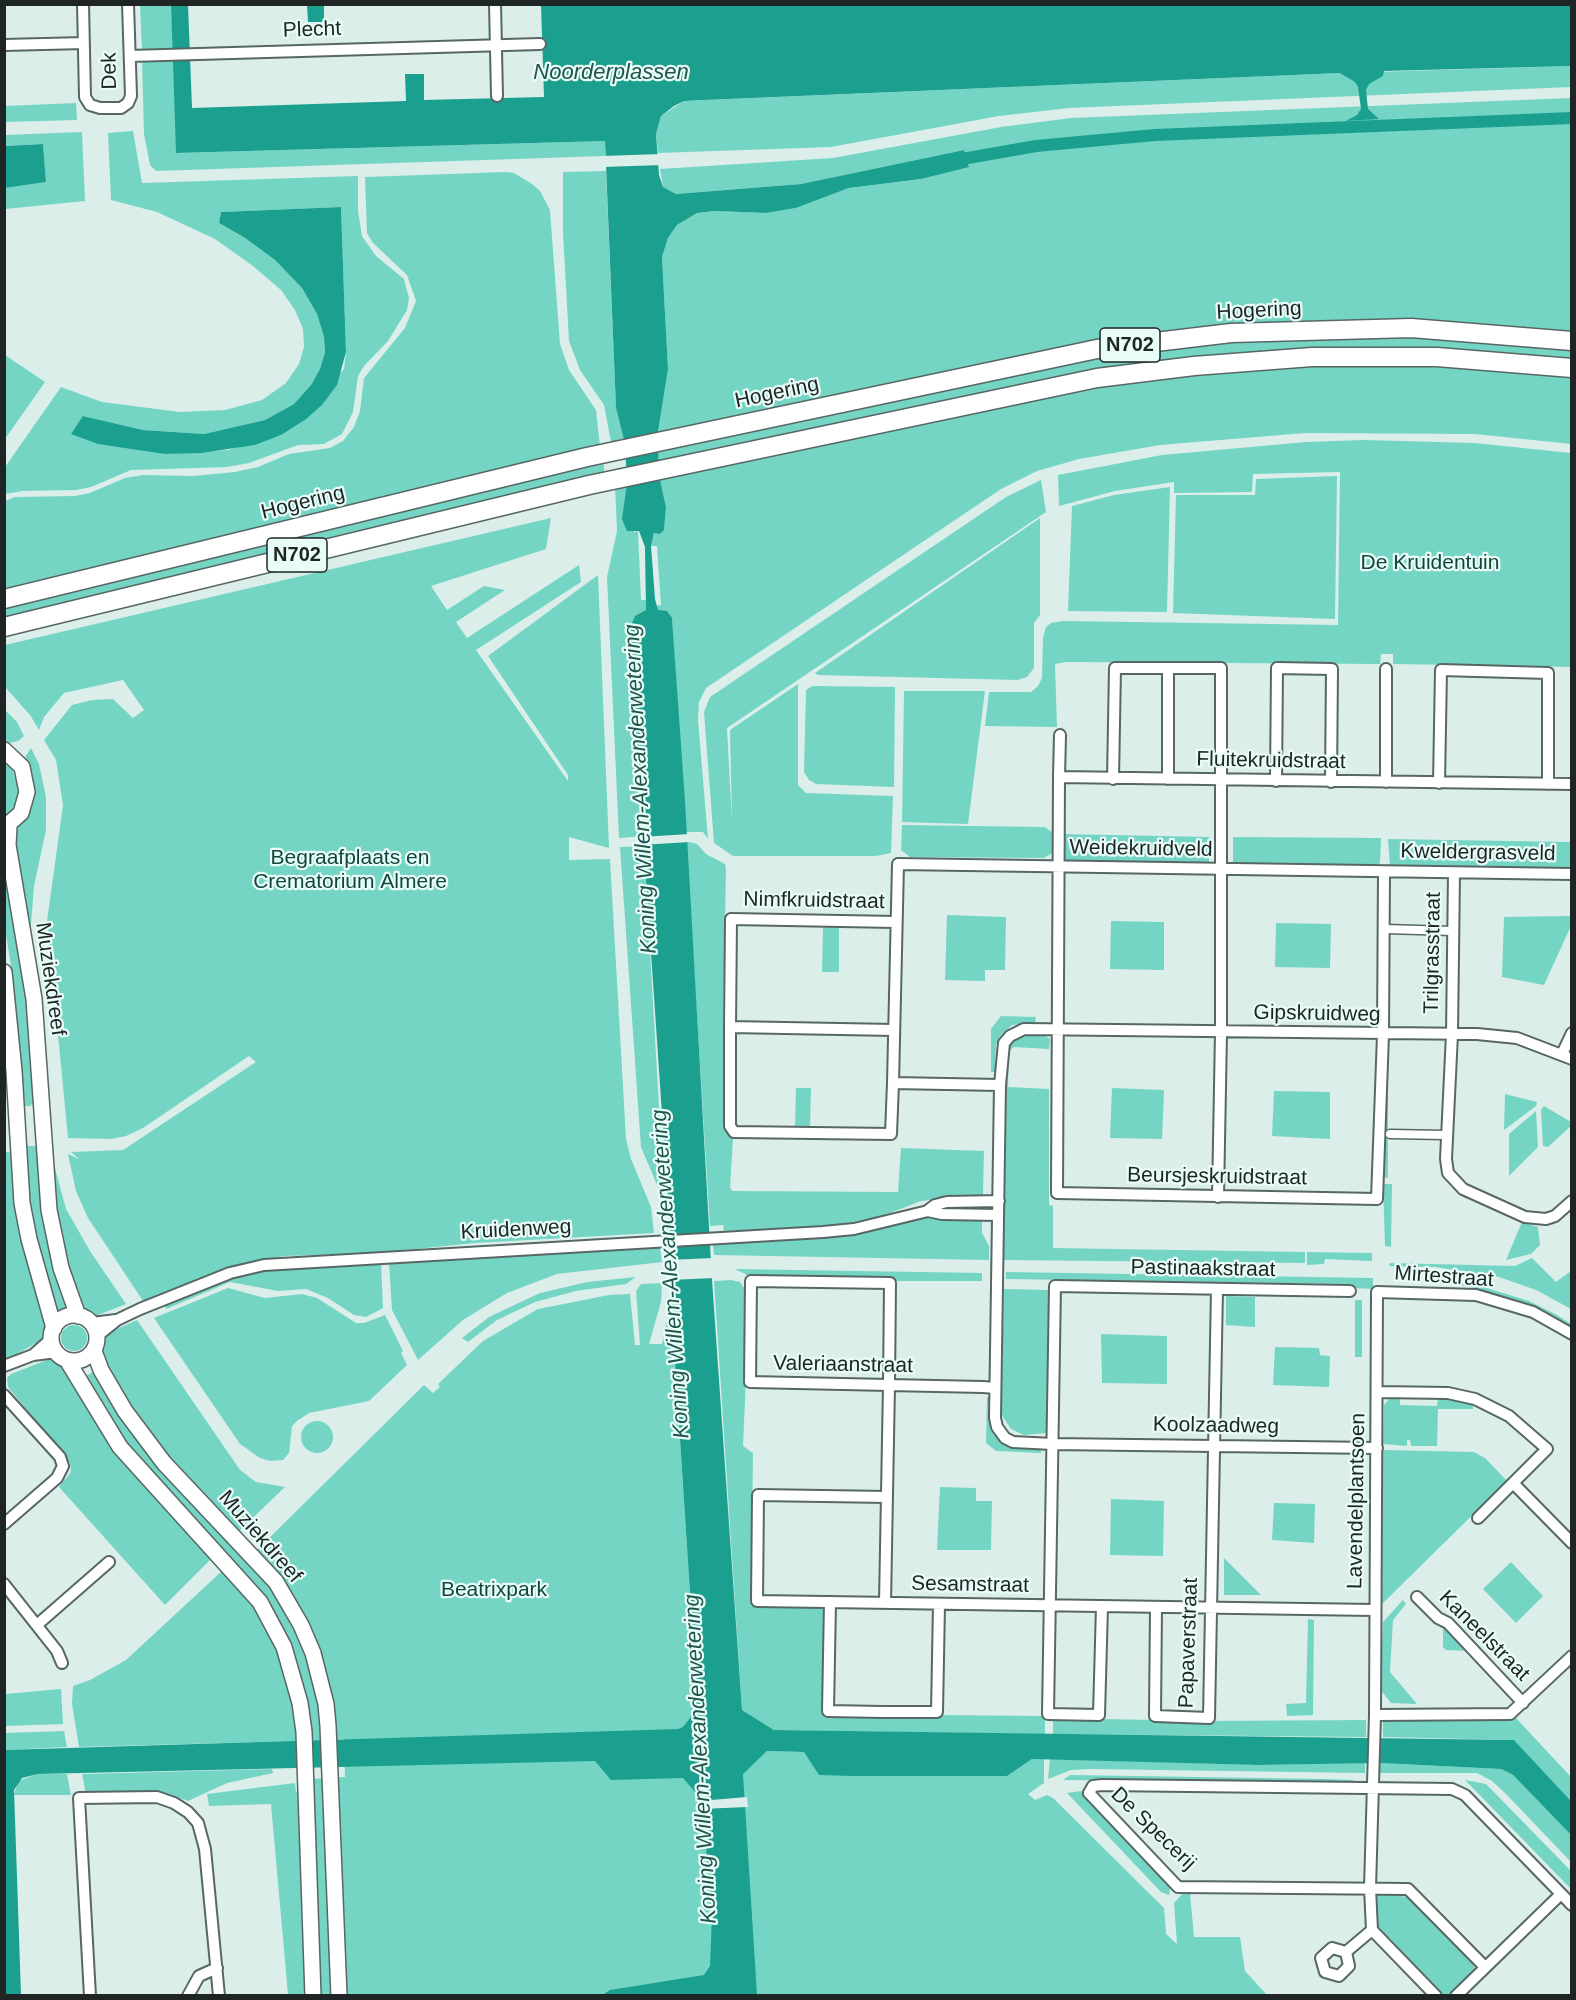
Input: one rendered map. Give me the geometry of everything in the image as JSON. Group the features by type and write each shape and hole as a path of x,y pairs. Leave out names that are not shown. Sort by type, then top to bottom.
{"highway":[{"name":"Hogering","path":"4,599 587,457 1097,349 1232,333 1411,328 1572,341"},
{"name":"N702","path":"4,627 589,485 1097,378 1194,366 1312,357 1425,357 1572,369"}],"main road":[{"path":"4,750 22,767 27,792 21,813 7,827"},
{"name":"Muziekdreef","path":"7,827 8,845 34,999 45,1158 55,1242 78,1316"},
{"name":"Muziekdreef","path":"4,972 27,1230 57,1345 120,1447 200,1539 260,1602 284,1647 300,1703 304,1732 313,1995"},
{"path":"78,1316 94,1337 82,1360 57,1345 64,1318 78,1316"},
{"name":"Muziekdreef","path":"94,1337 100,1370 124,1411 164,1463 262,1565 287,1599 301,1624 321,1682 328,1726 339,1995"}],"street":[{"name":"Dek","path":"83,4 85,97 93,107 121,108 132,96 128,4"},
{"path":"495,4 497,96"},
{"path":"4,45 84,43"},
{"name":"Plecht","path":"130,56 540,44"},
{"path":"1113,779 1115,668 1221,668 1222,870 1218,1197"},
{"path":"1168,668 1168,779"},
{"path":"1276,781 1277,668 1288,668 1332,669 1331,782"},
{"path":"1386,669 1386,782"},
{"path":"1439,783 1441,670 1548,673 1548,784"},
{"path":"1057,1029 1060,735"},
{"name":"Fluitekruidstraat","path":"1059,777 1572,784"},
{"name":"Weidekruidveld","path":"896,922 898,864 1384,872"},
{"path":"1383,1035 1384,872"},
{"name":"Kweldergrasveld","path":"1384,872 1572,874"},
{"name":"Trilgrasstraat","path":"1454,873 1452,1034 1443,1135 1448,1173 1463,1189 1525,1217 1546,1219 1555,1216 1572,1201"},
{"name":"Nimfkruidstraat","path":"730,1027 731,919 896,922"},
{"path":"894,1030 730,1027 730,1126 734,1132 891,1134 893,1083 894,1030 896,922"},
{"path":"1385,929 1453,931"},
{"name":"Gipskruidweg","path":"998,1267 1001,1050 1010,1036 1024,1029 1499,1035 1539,1045 1567,1057"},
{"name":"Beursjeskruidstraat","path":"1057,1029 1056,1193 1218,1197 1377,1199 1383,1035"},
{"path":"1567,1057 1572,1033"},
{"path":"893,1083 1000,1085"},
{"path":"1390,1134 1443,1135"},
{"name":"Kruidenweg","path":"94,1337 117,1320 230,1274 264,1265 843,1231 927,1211 935,1205 947,1202 999,1201"},
{"name":"Kruidenweg","path":"927,1211 942,1214 998,1215"},
{"name":"Koolzaadweg","path":"998,1267 995,1388 997,1427 1005,1438 1014,1442 1053,1444 1377,1448"},
{"name":"Valeriaanstraat","path":"890,1283 752,1281 750,1382 995,1388"},
{"name":"Sesamstraat","path":"890,1283 885,1603 1374,1610"},
{"name":"Pastinaakstraat","path":"1053,1444 1055,1286 1350,1291"},
{"name":"Papaverstraat","path":"1156,1607 1155,1716 1209,1718 1217,1289"},
{"name":"Mirtestraat","path":"1377,1292 1476,1295 1533,1312 1572,1334"},
{"name":"Lavendelplantsoen","path":"1371,1789 1375,1715 1377,1292"},
{"path":"4,1366 57,1345"},
{"name":"Lavendelplantsoen","path":"1378,1392 1448,1393 1475,1399 1509,1416 1547,1449 1478,1518"},
{"path":"4,1395 60,1457 63,1466 57,1478 4,1524"},
{"path":"1053,1444 1048,1714 1099,1715 1102,1606"},
{"path":"1514,1484 1572,1544"},
{"path":"885,1603 757,1601 758,1495 887,1497"},
{"path":"38,1624 109,1562"},
{"path":"4,1584 38,1624 57,1651 62,1664"},
{"name":"Kaneelstraat","path":"1417,1597 1438,1618 1448,1623 1523,1702"},
{"path":"830,1602 828,1711 938,1712 939,1604"},
{"path":"1375,1715 1510,1714 1572,1656"},
{"name":"De Specerij","path":"1485,1967 1408,1889 1178,1887 1089,1793 1094,1786 1102,1785 1452,1790 1465,1795 1572,1905"},
{"path":"1371,1789 1372,1930 1436,1995"},
{"path":"90,1995 79,1797 158,1797 188,1812 198,1823 205,1849 219,1995"},
{"path":"1456,1995 1561,1894"},
{"path":"1346,1952 1372,1930"},
{"path":"188,1995 199,1976 217,1968"}],"green space":[{"path":"140,5 171,5 173,50 142,51"},
{"path":"173,59 177,153 605,141 605,156 156,171 150,165 144,134 142,61"},
{"path":"1571,66 1571,87 1069,108 999,116 831,147 658,153 656,134 661,116 684,101 1340,73"},
{"path":"1571,98 1571,333 1421,321 1230,327 711,425 658,432 668,369 662,257 668,238 677,225 697,213 715,211 766,213 796,208 849,188 921,179 969,166 964,150 801,184 676,194 663,187 660,169 833,158 1001,127 1071,118"},
{"path":"76,103 77,120 5,122 5,106"},
{"path":"133,131 142,183 358,176 358,211 362,236 376,256 404,279 409,298 407,310 388,341 364,366 358,376 353,412 342,434 324,444 298,445 249,463 227,467 131,470 91,487 76,490 22,491 5,494 5,467 61,387 102,402 180,412 225,410 262,400 286,383 299,364 304,347 303,329 295,310 281,290 253,266 215,239 157,212 111,200 108,133","holes":["341,207 346,352 344,369 281,435 228,450 165,454 83,416 143,430 204,434 265,420 294,404 311,385 320,369 325,352 324,337 317,314 302,288 275,260 245,238 219,223 221,212"]},
{"path":"82,132 85,201 5,209 5,188 46,182 43,144 5,146 5,135"},
{"path":"606,171 616,408 625,444 612,447 604,405 580,370 569,341 563,233 563,172"},
{"path":"514,173 532,184 540,191 550,210 560,344 569,370 596,410 600,447 5,588 5,501 15,497 75,496 90,493 125,478 143,475 193,476 235,472 258,467 289,454 330,448 343,441 354,427 360,411 364,378 405,328 416,301 407,275 373,243 367,233 365,177"},
{"path":"1386,334 1571,345 1571,361 1388,348 1215,356 659,464 658,448 1024,367 1216,340"},
{"path":"5,355 45,382 5,439"},
{"path":"1400,361 1571,373 1571,444 1475,434 1305,433 1160,445 1079,459 1037,471 1001,489 706,688 699,702 698,720 708,839 703,832 686,832 672,619 658,610 656,606 661,605 657,546 651,546 654,533 664,530 666,507 659,475 855,431 1174,373"},
{"name":"De Kruidentuin","path":"1364,440 1475,443 1571,453 1571,667 1393,664 1393,654 1381,654 1380,664 1066,662 1055,664 1057,727 985,726 989,692 1031,692 1038,686 1042,678 1043,638 1046,627 1051,623 1063,621 1338,625 1340,472 1253,474 1252,492 1174,493 1174,482 1115,491 1059,506 1058,475 1162,455 1306,442"},
{"path":"603,460 605,476 5,621 5,607"},
{"path":"1337,476 1335,619 1173,613 1176,495 1255,495 1256,479"},
{"path":"1041,480 1046,512 727,728 732,822 730,730 798,684 798,785 806,793 893,796 891,853 876,856 733,856 714,843 704,712 710,697 1006,497"},
{"path":"627,483 634,532 638,531 641,600 648,600 646,610 629,630 644,836 619,838 607,577 617,531 615,486"},
{"path":"1170,487 1167,612 1068,611 1072,506 1114,495"},
{"name":"Begraafplaats en Crematorium Almere","path":"551,518 546,549 431,586 447,610 484,586 505,590 456,622 467,638 579,565 581,582 476,650 568,781 568,775 488,656 598,575 609,848 569,837 569,860 610,859 626,1139 631,1159 651,1207 654,1233 474,1243 378,1253 284,1256 227,1268 143,1301 88,1218 76,1191 68,1154 79,1159 71,1152 123,1150 256,1062 249,1056 143,1128 126,1136 111,1139 68,1138 47,921 63,805 56,760 44,740 72,705 92,700 113,699 133,718 144,710 123,680 64,693 44,717 39,730 30,715 5,687 5,645"},
{"path":"1040,518 1040,615 1034,623 1034,668 1027,677 1018,680 818,675 815,673"},
{"path":"812,686 895,687 894,787 816,784 809,780 804,772 806,690"},
{"path":"904,691 985,691 968,824 902,822"},
{"path":"4,709 17,722 24,736 18,741 5,744"},
{"path":"31,748 39,764 46,797 46,830 34,886 30,937 14,833 32,793 33,778 25,757"},
{"path":"5,762 12,769 19,789 13,810 5,819"},
{"path":"902,825 1045,827 1053,833 1052,853 1044,858 910,857 901,850"},
{"path":"1062,834 1209,837 1209,864 1067,862 1063,859"},
{"path":"1233,837 1381,838 1380,863 1375,866 1233,865"},
{"path":"1388,839 1571,842 1571,868 1390,867"},
{"path":"686,841 697,844 706,854 725,864 726,868 723,1023 724,1128 733,1138 730,1188 733,1191 898,1192 901,1148 984,1151 983,1195 921,1201 882,1216 837,1225 724,1231 723,1225 710,1226"},
{"path":"644,846 666,1206 641,1147 620,847"},
{"path":"4,856 20,934 37,1099 30,1106 25,1106 13,979 5,928"},
{"path":"947,915 1006,917 1005,970 985,970 985,981 945,980"},
{"path":"1571,916 1571,926 1544,985 1502,977 1504,917"},
{"path":"1111,921 1164,922 1164,970 1110,969"},
{"path":"1276,923 1331,924 1330,968 1275,967"},
{"path":"823,927 839,927 839,972 822,972"},
{"path":"1001,1016 1036,1017 1035,1023 1012,1025 1000,1036 996,1044 995,1072 991,1072 991,1029"},
{"path":"1027,1034 1042,1034 1050,1039 1049,1049 1014,1047 1009,1051 1008,1087 1049,1089 1049,1205 1053,1206 1053,1248 1305,1252 1305,1263 1002,1260 1007,1049 1011,1042"},
{"path":"1385,1053 1388,1054 1388,1178 1383,1177"},
{"path":"796,1088 811,1088 810,1129 795,1129"},
{"path":"1112,1088 1164,1090 1162,1139 1110,1138"},
{"path":"1274,1091 1330,1092 1330,1139 1272,1136"},
{"path":"1505,1094 1537,1102 1536,1106 1504,1130"},
{"path":"1544,1106 1571,1122 1571,1126 1548,1147 1543,1146 1541,1110"},
{"path":"1536,1111 1538,1147 1509,1176 1509,1134"},
{"path":"26,1146 36,1146 42,1201 69,1309 54,1314 39,1256 30,1198"},
{"path":"4,1152 11,1152 23,1244 48,1326 43,1339 5,1361"},
{"path":"53,1161 66,1209 90,1251 126,1304 93,1317 76,1302 53,1207"},
{"path":"1383,1184 1392,1184 1391,1247 1385,1246"},
{"path":"921,1217 982,1218 982,1233 989,1246 989,1260 714,1255 713,1245 724,1245 725,1241 840,1237"},
{"path":"1522,1222 1538,1227 1540,1245 1531,1254 1506,1260"},
{"path":"660,1248 662,1262 557,1274 507,1293 463,1320 418,1360 392,1310 389,1263"},
{"path":"1307,1252 1372,1253 1372,1261 1325,1259 1324,1264 1307,1265"},
{"path":"1532,1258 1556,1282 1571,1271 1571,1309 1536,1290 1499,1277 1435,1267 1389,1266 1390,1263 1515,1266"},
{"path":"381,1263 383,1308 366,1317 354,1315 328,1298 306,1289 278,1291 230,1282 166,1309 165,1305 247,1272"},
{"path":"735,1269 982,1273 982,1281 877,1281 875,1276 751,1277"},
{"path":"1006,1272 1373,1278 1373,1289 1352,1288 1351,1284 1006,1279"},
{"path":"636,1277 626,1284 576,1291 535,1302 497,1320 468,1342 462,1338 489,1317 540,1293 587,1282"},
{"path":"1438,1280 1480,1286 1529,1301 1571,1324 1571,1328 1528,1304 1468,1286 1438,1283"},
{"path":"714,1281 740,1282 744,1288 746,1378 743,1446 753,1453 751,1606 825,1607 826,1714 1045,1716 1045,1734 774,1730 742,1710"},
{"name":"Beatrixpark","path":"662,1283 661,1302 649,1344 662,1344 671,1301 697,1700 690,1718 743,1787 743,1773 767,1751 804,1752 1007,1776 1032,1759 1044,1759 1044,1783 1028,1794 1035,1800 1047,1795 1053,1798 1164,1908 1166,1934 1177,1944 1174,1903 1183,1893 1190,1893 1194,1937 1240,1937 1245,1971 1267,1995 343,1995 334,1777 345,1777 344,1739 331,1739 320,1666 254,1553 424,1385 433,1393 440,1387 438,1384 483,1341 538,1309 609,1295 630,1294 635,1345 640,1345 636,1291 641,1284"},
{"path":"228,1288 265,1298 302,1294 317,1298 356,1323 364,1323 385,1315 403,1351 401,1353 407,1365 369,1401 309,1413 297,1421 292,1426 289,1453 283,1460 270,1461 260,1458 240,1444 154,1318"},
{"path":"1004,1289 1049,1290 1046,1433 1024,1435 1011,1429 1001,1414"},
{"path":"1226,1296 1255,1297 1255,1327 1226,1325"},
{"path":"1355,1300 1362,1300 1362,1357 1355,1357"},
{"path":"137,1320 240,1470 256,1482 285,1487 238,1532 219,1516 131,1414 100,1352 102,1343 110,1332"},
{"path":"74,1325 83,1329 87,1338 83,1347 74,1351 65,1347 61,1338 65,1329"},
{"path":"1101,1334 1167,1336 1167,1384 1102,1383"},
{"path":"1275,1347 1319,1348 1320,1355 1330,1356 1329,1387 1273,1385"},
{"path":"52,1358 62,1361 214,1556 165,1605 59,1487 71,1472 70,1463 8,1387 7,1378 11,1374"},
{"path":"94,1371 120,1415 268,1578 312,1660 324,1740 308,1741 284,1640 133,1457 84,1377"},
{"path":"987,1397 991,1398 997,1435 1041,1447 1041,1453 996,1451 986,1443"},
{"path":"1400,1397 1400,1405 1437,1406 1438,1397 1473,1403 1473,1409 1438,1409 1437,1446 1411,1446 1410,1440 1407,1440 1407,1446 1383,1444 1384,1405 1389,1399"},
{"path":"317,1421 329,1425 333,1437 329,1449 317,1453 305,1449 301,1437 305,1425"},
{"path":"1383,1450 1474,1452 1485,1458 1507,1481 1381,1605"},
{"path":"940,1487 976,1488 976,1501 992,1501 991,1550 937,1550"},
{"path":"1111,1499 1164,1501 1163,1556 1110,1555"},
{"path":"1274,1503 1315,1504 1314,1543 1272,1540"},
{"path":"1224,1558 1261,1595 1224,1595"},
{"path":"1511,1562 1543,1596 1516,1623 1483,1589"},
{"path":"223,1570 245,1591 268,1623 297,1704 297,1741 79,1747 72,1704 73,1686 90,1680 126,1660"},
{"path":"1403,1600 1406,1604 1393,1620 1390,1672 1417,1704 1391,1703 1380,1689 1383,1622"},
{"path":"1308,1619 1314,1620 1313,1715 1287,1716 1286,1704 1306,1703"},
{"path":"1443,1626 1468,1651 1446,1650 1443,1647"},
{"path":"61,1689 63,1724 5,1726 5,1694"},
{"path":"1515,1717 1571,1777 1571,1801 1514,1740 1383,1737 1383,1719 1508,1720"},
{"path":"1053,1718 1204,1721 1366,1720 1366,1737 1053,1734"},
{"path":"64,1731 67,1747 5,1750 4,1733"},
{"path":"1050,1759 1257,1765 1365,1763 1365,1773 1090,1769 1071,1770 1048,1779"},
{"path":"1380,1763 1501,1769 1513,1775 1571,1835 1571,1862 1506,1794 1492,1781 1477,1773 1379,1773"},
{"path":"272,1769 273,1773 227,1783 188,1801 163,1792 86,1794 82,1774"},
{"path":"38,1774 67,1774 71,1795 14,1795 18,1781"},
{"path":"1070,1775 1325,1779 1352,1780 1360,1783 1063,1780"},
{"path":"327,1778 334,1995 318,1995 310,1779"},
{"path":"1465,1780 1486,1784 1571,1871 1571,1889"},
{"path":"295,1783 296,1792 303,1793 310,1995 288,1995 271,1804 209,1806 207,1794"},
{"path":"1081,1791 1171,1884 1169,1895 1161,1892 1067,1793"},
{"path":"1376,1895 1409,1897 1473,1964 1475,1970 1450,1995 1442,1995 1378,1929"}],"water":[{"path":"171,5 188,5 192,108 406,101 405,74 424,74 424,100 544,97 541,5 1571,5 1571,66 1384,71 1383,76 1369,84 1366,90 1368,109 1379,119 1346,121 1357,115 1361,109 1358,87 1355,82 1340,73 684,101 674,106 661,116 656,134 659,175 663,187 676,194 801,184 964,150 969,167 921,179 849,188 796,208 766,213 715,211 697,213 677,225 668,238 662,257 668,369 658,432 659,475 666,507 664,530 660,534 654,533 651,546 658,610 667,611 672,618 685,801 712,1280 742,1710 774,1730 1514,1740 1571,1801 1571,1835 1513,1775 1501,1769 1380,1763 1257,1765 1032,1759 1007,1776 852,1776 819,1775 804,1752 767,1751 743,1774 757,1995 601,1996 610,1990 704,1975 710,1966 712,1916 702,1800 683,1778 611,1780 595,1761 38,1774 22,1778 14,1790 21,1995 5,1995 4,1750 678,1729 683,1727 690,1718 697,1700 671,1301 670,1231 629,630 635,616 646,610 645,547 639,531 627,531 622,519 627,483 625,444 616,408 605,141 176,153"},
{"path":"307,5 324,5 324,22 308,22"},
{"path":"43,144 46,182 5,188 5,146"},
{"path":"341,207 346,352 337,385 322,405 306,419 281,435 255,445 201,453 165,454 98,444 71,434 83,416 143,430 204,434 265,420 294,404 311,385 320,369 325,352 324,337 317,314 302,288 275,260 245,238 219,223 221,212"}],"pier":[{"path":"661,154 662,165 603,167 602,156"},
{"path":"689,834 690,842 641,845 641,837"},
{"path":"713,1258 715,1278 669,1280 668,1260"},
{"path":"747,1797 748,1807 700,1809 699,1801"}],"waterway":[{"path":"951,161 1036,146 1155,135 1572,118"}],"water label":[{"name":"Noorderplassen","path":"611,73"},
{"name":"Koning Willem-Alexanderwetering","path":"641,789"},
{"name":"Koning Willem-Alexanderwetering","path":"671,1274"},
{"name":"Koning Willem-Alexanderwetering","path":"701,1759"}]}
